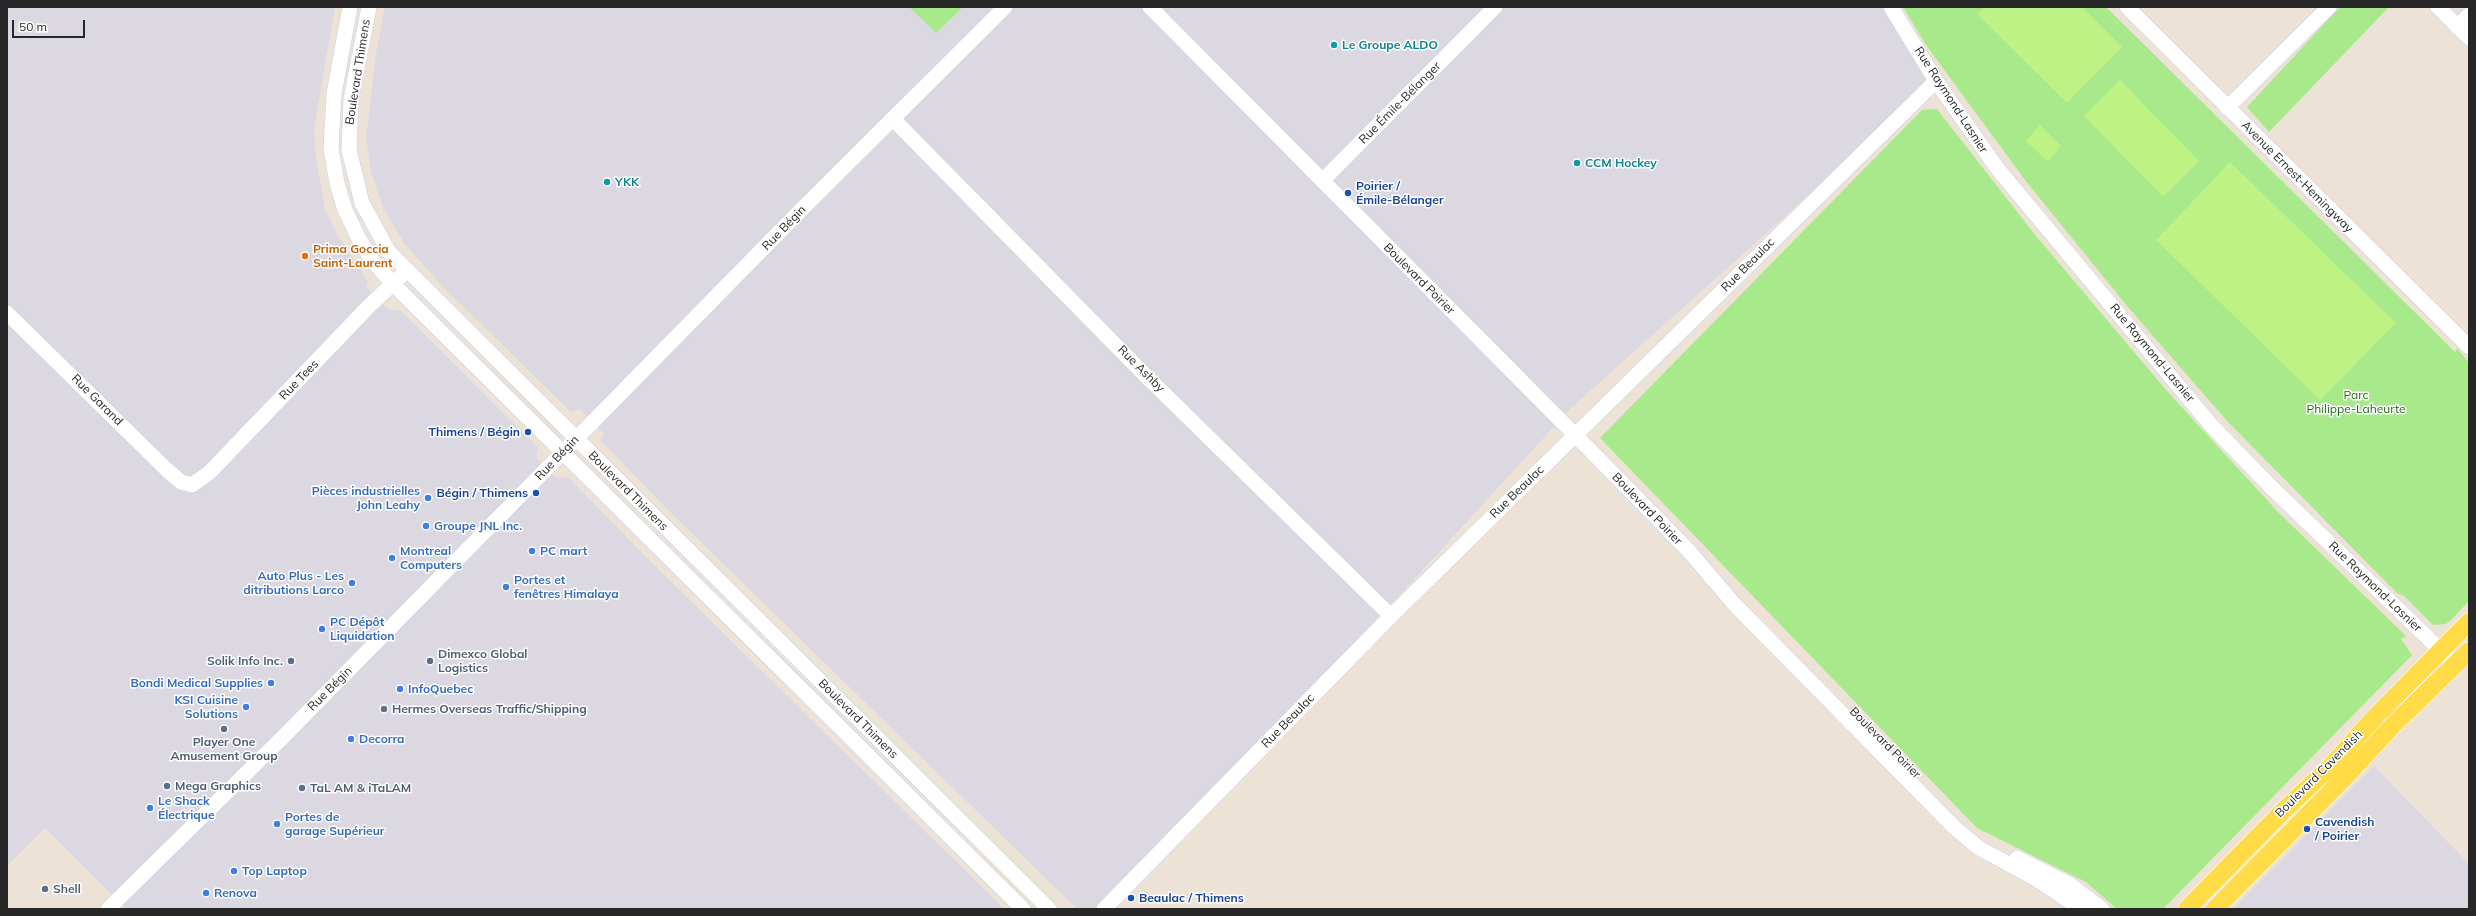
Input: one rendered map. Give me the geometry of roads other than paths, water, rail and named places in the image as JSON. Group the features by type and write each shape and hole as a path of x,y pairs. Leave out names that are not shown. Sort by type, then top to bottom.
{"main road":[{"name":"Boulevard Cavendish","path":"2187,909 2295,801 2469,622"},
{"name":"Boulevard Cavendish","path":"2215,909 2309,814 2394,724 2469,651"},
{"path":"2295,801 2309,814"}],"street":[{"name":"Boulevard Thimens","path":"350,7 334,94 330,127 332,160 337,183 352,225 373,261 393,284 1023,909"},
{"name":"Boulevard Thimens","path":"369,7 351,99 348,137 350,157 357,189 366,214 390,252 407,271 1049,909"},
{"name":"Rue Bégin","path":"108,909 282,738 562,452 1005,7"},
{"name":"Boulevard Poirier","path":"1150,7 1688,550 1746,602 1930,788 1967,829 1994,847 2069,884 2102,909"},
{"name":"Rue Émile-Bélanger","path":"1322,181 1495,7"},
{"name":"Rue Raymond-Lasnier","path":"1891,7 1936,81 1997,168 2211,425 2271,487 2455,664"},
{"name":"Avenue Ernest-Hemingway","path":"2127,7 2469,347"},
{"path":"2227,108 2329,7"},
{"path":"2438,7 2469,38"},
{"path":"2458,26 2469,15"},
{"name":"Rue Beaulac","path":"1104,909 1391,616 1936,81"},
{"name":"Rue Ashby","path":"893,119 1144,374 1391,616"},
{"name":"Rue Tees","path":"189,485 200,481 210,472 407,271"},
{"name":"Rue Garand","path":"7,313 167,470 181,482 189,485"},
{"path":"656,545 670,532"},
{"name":"Boulevard Poirier","path":"1688,550 1735,605 1955,828 1979,848 2042,883 2080,909"},
{"path":"747,635 760,622"}],"place":[{"name":"Le Groupe ALDO","path":"1334,45"},
{"name":"CCM Hockey","path":"1577,163"},
{"name":"YKK","path":"607,182"},
{"name":"Poirier / Émile-Bélanger","path":"1348,193"},
{"name":"Prima Goccia Saint-Laurent","path":"305,256"},
{"name":"Thimens / Bégin","path":"528,432"},
{"name":"Bégin / Thimens","path":"536,493"},
{"name":"Pièces industrielles John Leahy","path":"428,498"},
{"name":"Groupe JNL Inc.","path":"426,526"},
{"name":"PC mart","path":"532,551"},
{"name":"Montreal Computers","path":"392,558"},
{"name":"Auto Plus - Les ditributions Larco","path":"352,583"},
{"name":"Portes et fenêtres Himalaya","path":"506,587"},
{"name":"PC Dépôt Liquidation","path":"322,629"},
{"name":"Solik Info Inc.","path":"291,661"},
{"name":"Dimexco Global Logistics","path":"430,661"},
{"name":"Bondi Medical Supplies","path":"271,683"},
{"name":"InfoQuebec","path":"400,689"},
{"name":"KSI Cuisine Solutions","path":"246,707"},
{"name":"Hermes Overseas Traffic/Shipping","path":"384,709"},
{"name":"Player One Amusement Group","path":"224,729"},
{"name":"Decorra","path":"351,739"},
{"name":"Mega Graphics","path":"167,786"},
{"name":"TaL AM & iTaLAM","path":"302,788"},
{"name":"Le Shack Électrique","path":"150,808"},
{"name":"Portes de garage Supérieur","path":"277,824"},
{"name":"Cavendish / Poirier","path":"2307,829"},
{"name":"Top Laptop","path":"234,871"},
{"name":"Shell","path":"45,889"},
{"name":"Renova","path":"206,893"},
{"name":"Beaulac / Thimens","path":"1131,898"}],"park label":[{"name":"Parc Philippe-Laheurte","path":"2356,402"}]}
